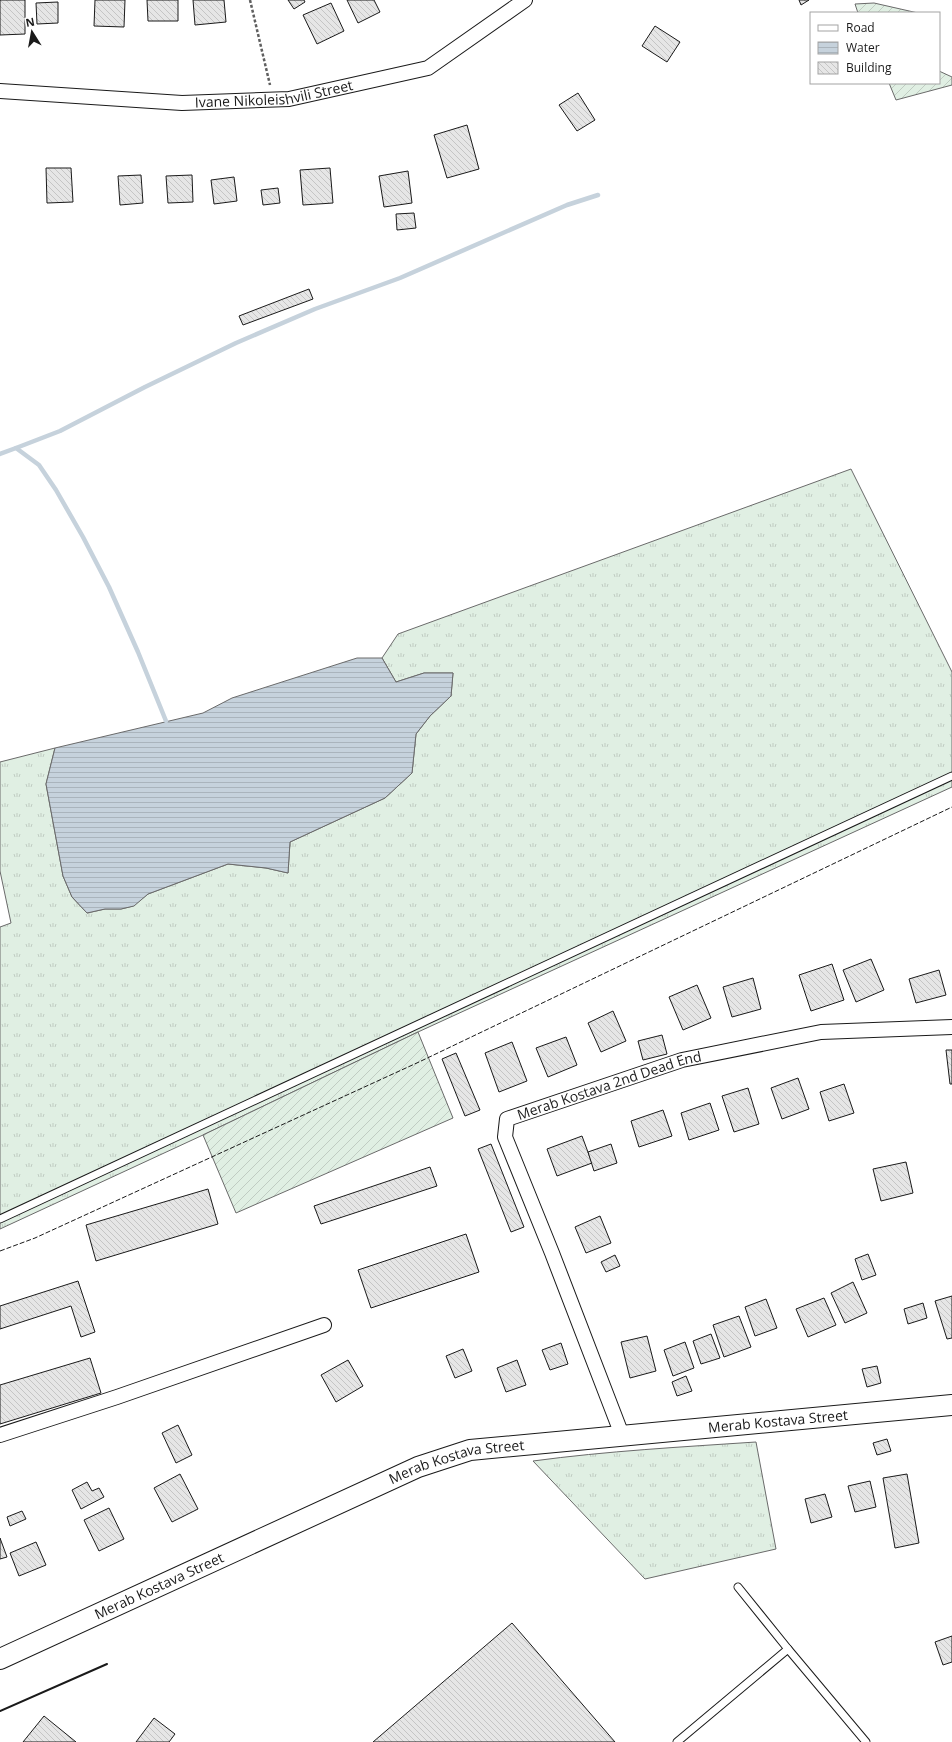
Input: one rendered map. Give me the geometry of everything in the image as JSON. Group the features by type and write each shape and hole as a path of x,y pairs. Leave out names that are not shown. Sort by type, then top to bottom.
{"main road":[{"name":"Merab Kostava Street","path":"0,1659 418,1467 470,1450 952,1405"}],"street":[{"name":"Ivane Nikoleishvili Street","path":"0,91 182,103 289,99 428,68 525,0"},
{"name":"Merab Kostava 2nd Dead End","path":"622,1435 552,1253 505,1137 507,1119 682,1060 822,1032 952,1027"},
{"path":"0,1435 117,1397 324,1324"}],"lane":[{"path":"0,1220 952,776"},
{"path":"738,1587 866,1742"},
{"path":"677,1742 788,1649"}],"path":[{"path":"250,0 273,100"}],"green space":[{"path":"874,3 914,12 858,12 855,4"},
{"path":"940,71 952,77 952,85 896,100 889,84 940,84"},
{"path":"851,469 952,672 952,787 418,1032 203,1135 0,1229 0,927 11,923 0,871 0,762 55,748 46,784 63,876 72,897 87,913 105,909 121,909 133,906 148,894 228,864 266,868 288,873 290,842 385,798 412,773 416,734 430,716 451,696 453,673 424,673 396,682 382,658 398,634"},
{"path":"418,1032 453,1118 236,1213 203,1135"},
{"path":"756,1442 776,1549 645,1579 533,1461 616,1452"}],"water":[{"path":"357,658 382,658 396,682 424,673 453,673 451,696 430,716 416,734 412,773 385,798 290,842 288,873 266,868 228,864 148,894 134,906 121,909 105,909 87,913 72,897 63,876 46,784 55,748 203,713 232,698"}],"building":[{"path":"0,0 25,0 25,34 0,35"},
{"path":"95,0 125,0 124,27 94,26"},
{"path":"147,0 178,0 178,21 148,21"},
{"path":"193,0 224,0 226,22 195,25"},
{"path":"288,0 304,0 305,2 294,9"},
{"path":"347,0 374,0 380,12 358,23"},
{"path":"799,0 809,0 801,5"},
{"path":"58,2 58,23 37,24 36,3"},
{"path":"331,3 344,31 317,44 303,15"},
{"path":"655,26 680,42 667,62 642,46"},
{"path":"578,93 595,120 577,131 559,105"},
{"path":"467,125 479,169 447,178 434,135"},
{"path":"46,168 71,168 73,202 47,203"},
{"path":"330,168 333,203 303,205 300,170"},
{"path":"408,171 412,203 384,207 379,176"},
{"path":"141,175 143,203 120,205 118,176"},
{"path":"192,175 193,202 168,203 166,176"},
{"path":"234,177 237,201 214,204 211,180"},
{"path":"278,188 280,203 263,205 261,190"},
{"path":"414,213 416,228 397,230 396,214"},
{"path":"309,289 313,299 243,325 239,316"},
{"path":"871,959 884,990 856,1002 843,970"},
{"path":"832,964 844,1000 811,1011 799,975"},
{"path":"939,970 946,995 916,1003 909,979"},
{"path":"753,978 761,1009 732,1017 723,987"},
{"path":"697,985 711,1018 683,1030 669,997"},
{"path":"613,1011 626,1041 601,1052 588,1023"},
{"path":"662,1035 667,1054 643,1060 638,1041"},
{"path":"566,1037 577,1065 548,1077 536,1048"},
{"path":"512,1042 527,1081 499,1092 485,1053"},
{"path":"946,1050 952,1050 952,1084 950,1084"},
{"path":"456,1053 480,1110 465,1116 442,1059"},
{"path":"798,1078 809,1109 782,1119 771,1088"},
{"path":"844,1084 854,1113 829,1121 820,1092"},
{"path":"748,1088 759,1124 734,1132 722,1096"},
{"path":"710,1103 719,1130 689,1140 681,1113"},
{"path":"663,1110 672,1136 639,1147 631,1121"},
{"path":"582,1136 592,1163 557,1176 547,1149"},
{"path":"491,1144 524,1227 511,1232 478,1149"},
{"path":"611,1144 617,1163 594,1171 588,1152"},
{"path":"906,1162 913,1193 881,1201 873,1169"},
{"path":"430,1167 437,1186 321,1224 314,1206"},
{"path":"208,1189 218,1224 96,1261 86,1225"},
{"path":"600,1216 611,1243 586,1253 575,1227"},
{"path":"466,1234 479,1272 371,1308 358,1270"},
{"path":"868,1254 876,1275 862,1280 855,1259"},
{"path":"615,1255 620,1266 606,1272 601,1262"},
{"path":"78,1281 95,1332 81,1337 71,1306 0,1329 0,1306"},
{"path":"853,1282 867,1313 845,1323 831,1293"},
{"path":"952,1296 952,1338 947,1339 935,1301"},
{"path":"824,1298 836,1325 808,1337 796,1309"},
{"path":"766,1299 777,1328 755,1336 745,1307"},
{"path":"923,1303 927,1318 908,1324 904,1309"},
{"path":"739,1316 751,1347 724,1357 713,1325"},
{"path":"711,1334 720,1358 701,1364 693,1341"},
{"path":"647,1336 656,1371 630,1378 621,1342"},
{"path":"685,1342 694,1368 673,1376 664,1350"},
{"path":"561,1343 568,1364 550,1370 542,1350"},
{"path":"463,1349 472,1371 455,1378 446,1356"},
{"path":"90,1358 101,1393 0,1424 0,1385"},
{"path":"348,1360 363,1386 336,1402 321,1375"},
{"path":"517,1360 526,1385 506,1392 497,1368"},
{"path":"877,1366 881,1383 867,1387 862,1369"},
{"path":"686,1376 692,1391 677,1396 672,1382"},
{"path":"178,1425 192,1455 176,1463 162,1433"},
{"path":"887,1439 891,1451 877,1455 873,1443"},
{"path":"180,1474 198,1509 172,1522 154,1488"},
{"path":"907,1474 919,1543 895,1548 883,1478"},
{"path":"870,1481 876,1507 855,1512 848,1486"},
{"path":"87,1482 92,1491 99,1488 104,1497 81,1509 72,1490"},
{"path":"825,1494 832,1517 811,1523 805,1499"},
{"path":"109,1508 124,1539 99,1551 84,1520"},
{"path":"22,1511 26,1519 10,1526 7,1517"},
{"path":"0,1538 7,1557 0,1559"},
{"path":"36,1542 46,1565 19,1576 10,1553"},
{"path":"512,1623 615,1742 373,1742"},
{"path":"952,1636 952,1662 943,1665 935,1642"},
{"path":"44,1716 76,1742 23,1742"},
{"path":"154,1718 175,1734 169,1742 136,1742"}],"waterway":[{"path":"16,448 60,431 145,387 236,343 315,309 400,278 567,205 598,195"},
{"path":"0,454 16,448 39,465 56,490 109,587 138,652 166,721"}],"fence":[{"path":"0,1251 35,1238 419,1062 952,807"}],"wall":[{"path":"0,1711 107,1664"}]}
